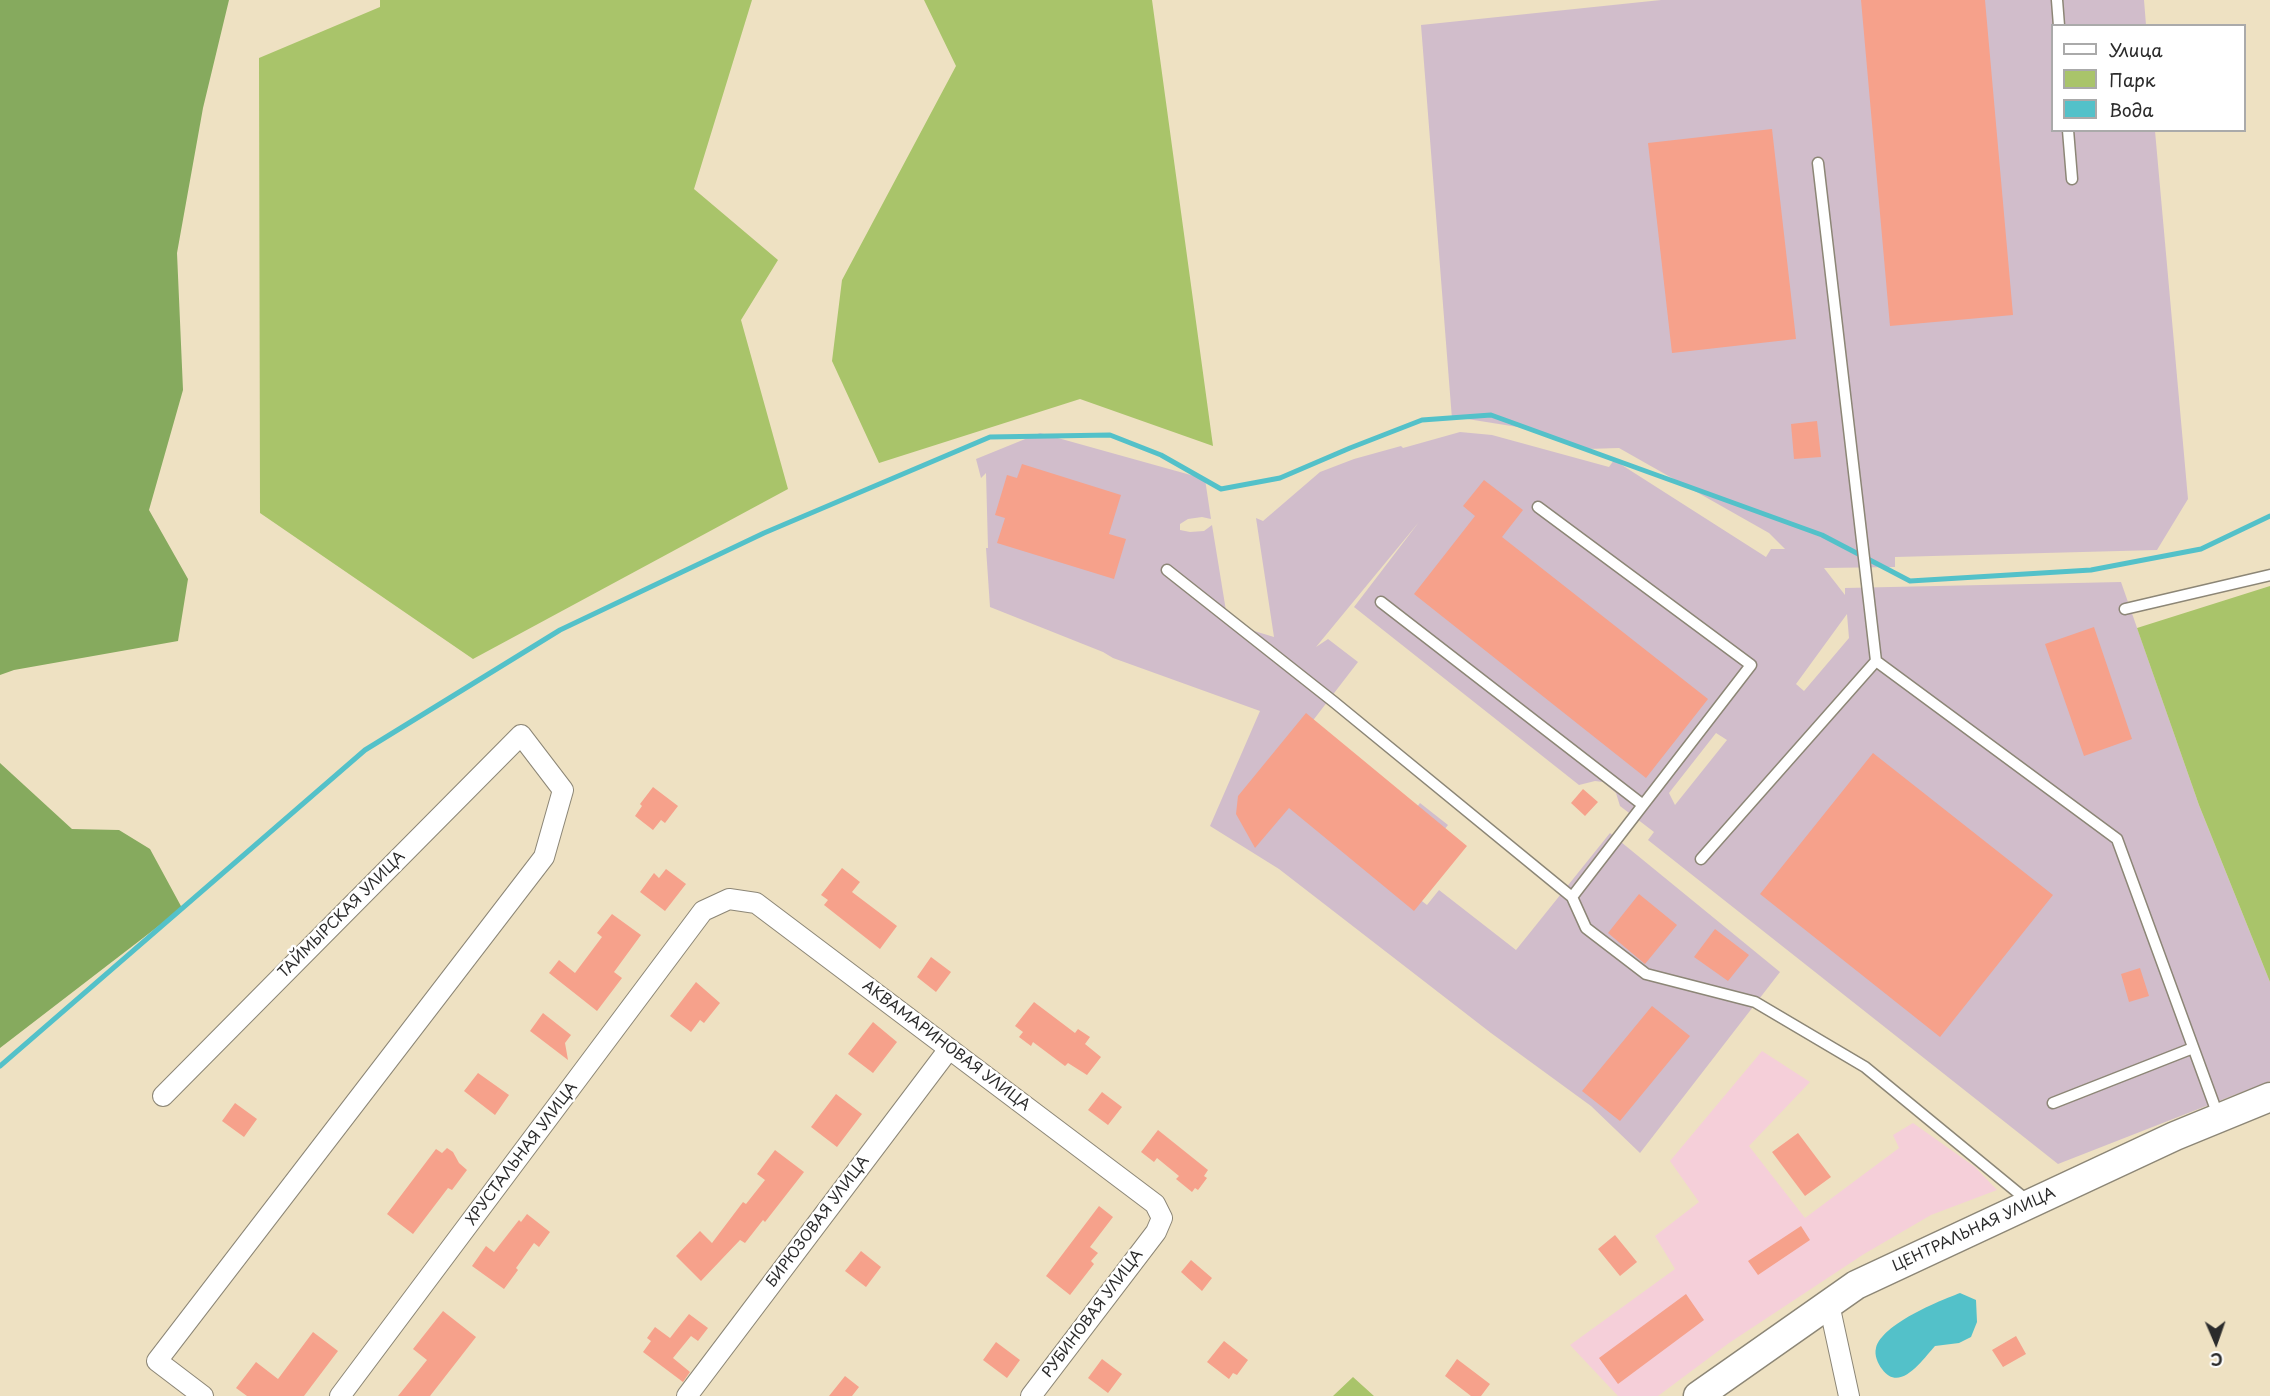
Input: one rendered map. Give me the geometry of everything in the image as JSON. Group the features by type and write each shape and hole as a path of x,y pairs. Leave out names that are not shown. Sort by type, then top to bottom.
{"main road":[{"name":"ЦЕНТРАЛЬНАЯ УЛИЦА","path":"1698,1396 1856,1285 2175,1136 2270,1097"}],"street":[{"name":"ТАЙМЫРСКАЯ УЛИЦА","path":"163,1096 521,735 563,790 544,857 157,1361 203,1396"},
{"name":"АКВАМАРИНОВАЯ УЛИЦА","path":"704,911 729,899 756,903 1155,1204 1162,1218 1156,1232"},
{"name":"ХРУСТАЛЬНАЯ УЛИЦА","path":"340,1396 704,911"},
{"name":"БИРЮЗОВАЯ УЛИЦА","path":"687,1396 949,1048"},
{"name":"РУБИНОВАЯ УЛИЦА","path":"1031,1396 1156,1232"},
{"path":"1829,1304 1848,1396"}],"lane":[{"path":"2057,0 2059,24"},
{"path":"2068,132 2072,179"},
{"path":"1818,164 1876,661 2116,839 2219,1118"},
{"path":"1538,507 1751,665 1572,897"},
{"path":"1167,570 1334,702 1572,897 1587,928 1646,974 1755,1002 1865,1067 2030,1203"},
{"path":"2125,609 2270,575"},
{"path":"1381,602 1643,805"},
{"path":"1701,859 1876,661"},
{"path":"2053,1103 2193,1048"}],"shaded area":[{"path":"1661,0 2144,0 2146,24 2051,24 2051,132 2155,132 2188,499 2157,550 1895,557 1895,567 1824,568 1845,595 1845,588 2121,582 2199,805 2270,982 2270,1081 2058,1164 1648,840 1654,832 1620,806 1616,793 1603,782 1595,781 1579,785 1354,607 1419,522 1316,647 1328,639 1358,662 1291,749 1396,834 1420,803 1448,825 1401,885 1427,905 1439,890 1516,950 1610,833 1780,972 1640,1153 1591,1106 1491,1033 1279,869 1210,826 1260,711 1113,658 990,607 986,548 988,548 986,473 981,478 976,459 1040,433 1205,479 1211,519 1202,517 1188,519 1180,524 1180,530 1204,531 1212,525 1228,623 1274,637 1256,518 1263,521 1320,472 1354,459 1460,432 1492,435 1609,467 1614,460 1766,557 1771,549 1785,549 1769,533 1619,448 1587,449 1524,428 1461,418 1452,419 1421,25","holes":["1847,614 1849,638 1804,691 1796,684","1716,733 1727,740 1675,805 1669,793"]},
{"path":"1762,1051 1810,1082 1749,1146 1805,1218 1899,1148 1893,1135 1913,1123 1975,1167 1997,1190 1931,1215 1864,1254 1729,1343 1658,1396 1618,1396 1570,1345 1675,1269 1655,1236 1699,1202 1670,1161"}],"green space":[{"path":"0,0 229,0 203,108 177,253 183,390 149,510 188,579 178,641 14,670 0,675"},
{"path":"380,0 752,0 694,189 778,260 741,320 788,489 473,659 260,513 259,58 380,7"},
{"path":"924,0 1152,0 1213,446 1080,399 879,463 832,361 842,280 956,66"},
{"path":"2270,586 2270,982 2199,805 2137,628"},
{"path":"0,763 72,829 119,830 150,849 182,908 0,1048"},
{"path":"1353,1377 1374,1396 1333,1396"}],"water":[{"path":"1960,1293 1976,1300 1977,1322 1971,1337 1959,1343 1935,1346 1911,1372 1896,1378 1889,1376 1881,1367 1876,1356 1876,1348 1880,1339 1912,1314"}],"building":[{"path":"1861,0 1985,0 2013,315 1890,326"},
{"path":"1772,129 1796,339 1672,353 1648,143"},
{"path":"1817,421 1821,457 1794,459 1791,424"},
{"path":"1022,464 1121,495 1109,534 1126,539 1114,579 997,543 1005,518 995,515 1007,475 1017,478"},
{"path":"1484,480 1523,510 1502,537 1708,699 1646,778 1414,594 1475,516 1463,506"},
{"path":"2094,627 2132,739 2084,756 2045,644"},
{"path":"1306,713 1467,846 1414,911 1289,808 1255,848 1236,814 1238,796"},
{"path":"1873,753 2053,895 1940,1037 1760,894"},
{"path":"653,787 678,806 665,823 661,820 653,830 635,816 642,806 640,804"},
{"path":"1583,789 1598,802 1585,816 1571,803"},
{"path":"842,868 860,882 852,892 897,926 880,949 824,905 828,900 821,895"},
{"path":"666,869 686,884 665,911 640,892 654,873 659,878"},
{"path":"1639,894 1677,925 1645,964 1608,933"},
{"path":"612,914 641,935 614,972 622,978 597,1011 549,973 559,960 575,973 602,937 597,933"},
{"path":"1715,929 1749,955 1728,981 1694,957"},
{"path":"931,957 951,972 936,992 917,977"},
{"path":"2140,968 2149,996 2129,1002 2121,974"},
{"path":"696,982 720,1003 704,1023 700,1020 691,1032 670,1016"},
{"path":"1034,1002 1075,1033 1078,1029 1090,1037 1085,1044 1101,1057 1087,1075 1068,1063 1065,1066 1033,1042 1031,1046 1019,1037 1023,1032 1015,1026"},
{"path":"1652,1006 1690,1036 1620,1121 1582,1091"},
{"path":"543,1013 571,1035 565,1043 568,1060 530,1031"},
{"path":"873,1022 897,1042 873,1073 848,1054"},
{"path":"478,1073 509,1095 495,1115 464,1091"},
{"path":"1102,1092 1122,1107 1108,1125 1088,1110"},
{"path":"836,1094 862,1114 837,1147 811,1127"},
{"path":"235,1103 257,1119 244,1137 222,1121"},
{"path":"1158,1130 1208,1170 1204,1176 1207,1178 1198,1190 1195,1188 1192,1192 1176,1179 1179,1176 1157,1158 1154,1162 1141,1152"},
{"path":"1798,1133 1831,1177 1805,1196 1772,1152"},
{"path":"447,1148 467,1170 452,1190 448,1188 413,1234 387,1214 436,1149 442,1153"},
{"path":"775,1150 804,1172 765,1222 763,1220 745,1243 740,1240 701,1281 676,1256 700,1231 712,1243 743,1202 746,1204 765,1180 757,1174"},
{"path":"1099,1206 1113,1217 1090,1247 1098,1253 1091,1261 1094,1264 1070,1295 1046,1276"},
{"path":"527,1214 550,1232 539,1247 534,1243 504,1289 472,1266 486,1246 494,1252 519,1220 521,1222"},
{"path":"1801,1226 1810,1240 1758,1275 1748,1261"},
{"path":"1615,1235 1637,1262 1620,1276 1598,1249"},
{"path":"861,1251 881,1267 866,1287 845,1271"},
{"path":"1191,1260 1212,1278 1202,1291 1181,1272"},
{"path":"1686,1294 1704,1320 1618,1384 1599,1358"},
{"path":"443,1311 476,1337 430,1396 398,1396 427,1360 413,1349"},
{"path":"689,1314 708,1328 698,1341 691,1336 673,1358 690,1372 683,1382 643,1352 651,1341 647,1338 655,1327 670,1338"},
{"path":"313,1332 338,1351 304,1396 247,1396 236,1388 256,1362 278,1379"},
{"path":"2016,1336 2026,1354 2003,1367 1992,1350"},
{"path":"1224,1341 1248,1360 1237,1375 1233,1373 1229,1379 1207,1362"},
{"path":"996,1342 1020,1360 1007,1378 983,1360"},
{"path":"1102,1359 1122,1374 1108,1393 1088,1378"},
{"path":"1457,1359 1490,1384 1481,1396 1471,1396 1445,1376"},
{"path":"845,1376 859,1387 852,1396 829,1396"}],"waterway":[{"path":"0,1066 365,750 560,630 764,533 990,437 1110,435 1161,455 1221,489 1280,478 1422,420 1491,415 1822,535 1910,581 2091,570 2201,549 2270,516"}]}
